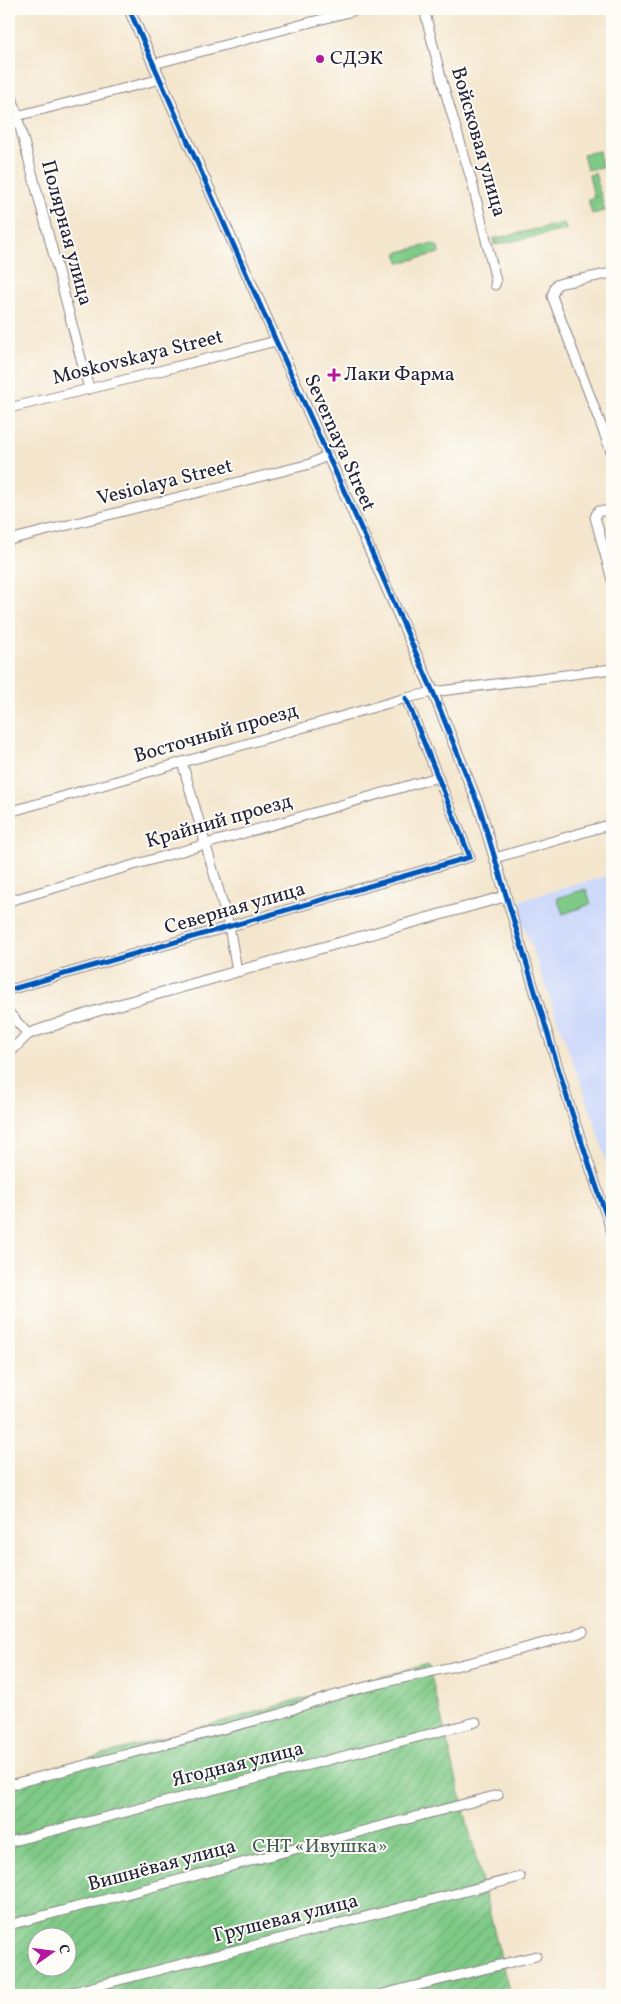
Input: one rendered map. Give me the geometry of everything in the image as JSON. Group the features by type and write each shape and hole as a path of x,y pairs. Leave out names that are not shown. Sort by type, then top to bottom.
{"street":[{"name":"Severnaya Street","path":"130,9 433,692 480,809 506,896"},
{"path":"154,64 360,9"},
{"name":"Войсковая улица","path":"424,9 484,231 496,281 495,285"},
{"path":"13,116 160,79"},
{"name":"Полярная улица","path":"9,85 13,116 89,389"},
{"path":"612,273 556,285 552,296 612,454"},
{"name":"Moskovskaya Street","path":"9,408 276,341"},
{"name":"Vesiolaya Street","path":"9,540 310,464 328,455"},
{"path":"612,511 598,511 595,517 612,580"},
{"name":"Восточный проезд","path":"9,812 406,698 433,692 612,669"},
{"path":"406,698 438,777"},
{"path":"182,762 229,926 237,971"},
{"name":"Крайний проезд","path":"9,901 438,777"},
{"name":"Северная улица","path":"9,990 470,858 438,777"},
{"path":"495,858 612,824"},
{"path":"9,1052 28,1034 93,1012 506,896 559,1071 612,1233"},
{"path":"9,1013 28,1034"},
{"path":"9,1784 280,1714 307,1703 398,1678 473,1662 583,1632"},
{"name":"Ягодная улица","path":"9,1842 476,1722"},
{"name":"Вишнёвая улица","path":"9,1926 498,1795"},
{"name":"Грушевая улица","path":"62,1995 520,1877"},
{"path":"378,1995 536,1956"}],"shaded area":[{"path":"612,874 612,1183 597,1129 515,902"}],"green space":[{"path":"599,151 602,167 587,170 583,154"},
{"path":"595,173 605,211 592,214 588,199 594,197 589,175"},
{"path":"564,223 566,230 494,245 493,239"},
{"path":"433,244 438,247 439,253 400,263 396,254 399,252"},
{"path":"586,889 591,904 563,914 557,898"},
{"name":"СНТ «Ивушка»","path":"428,1664 510,1995 9,1995 9,1781"}],"cycle path":[{"path":"129,9 369,546 433,692 480,809 569,1104 612,1233"},
{"path":"9,990 470,857 406,698"}],"place":[{"name":"СДЭК","path":"320,59"},
{"name":"Лаки Фарма","path":"334,375"}]}
